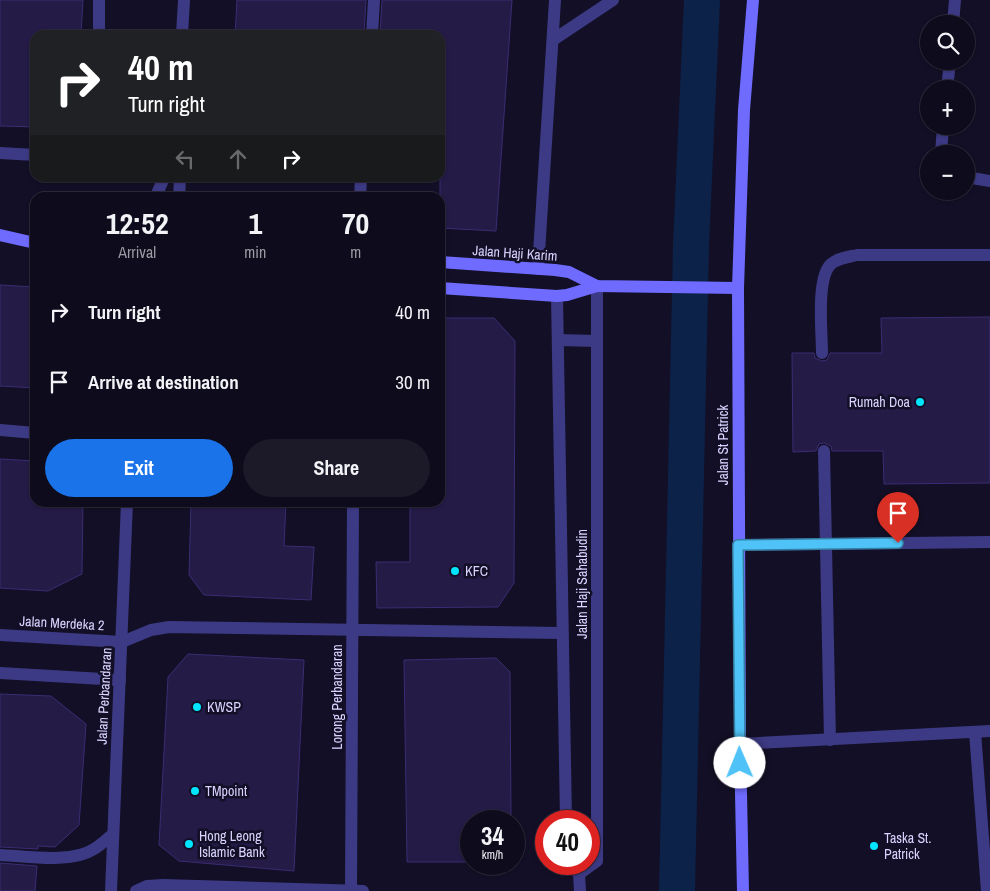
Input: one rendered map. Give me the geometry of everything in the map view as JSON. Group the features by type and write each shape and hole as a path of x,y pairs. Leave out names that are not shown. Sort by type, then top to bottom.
{"street":[{"path":"99,0 99,30"},
{"path":"182,30 184,0"},
{"path":"372,30 374,0"},
{"path":"538,269 555,0"},
{"path":"553,40 613,0"},
{"name":"Jalan St Patrick","path":"743,891 738,545 738,288 744,110 753,0"},
{"path":"954,15 955,0"},
{"path":"0,153 30,155"},
{"path":"975,179 990,181"},
{"path":"0,234 30,235"},
{"path":"0,234 30,242"},
{"path":"822,353 822,287 825,273 832,264 841,258 857,255 990,255"},
{"name":"Jalan Haji Karim","path":"445,262 569,272 597,286 738,288"},
{"path":"445,288 557,296 597,286"},
{"name":"Jalan Haji Sahabudin","path":"597,286 597,810"},
{"name":"Jalan Haji Sahabudin","path":"557,296 566,810"},
{"path":"558,340 597,341"},
{"path":"0,430 30,432"},
{"path":"824,451 830,740"},
{"name":"Jalan Perbandaran","path":"110,891 128,507"},
{"name":"Lorong Perbandaran","path":"351,891 353,507"},
{"path":"738,545 990,542"},
{"path":"122,642 151,630 169,627 562,633"},
{"name":"Jalan Merdeka 2","path":"0,635 122,642"},
{"path":"0,673 120,680"},
{"path":"740,744 990,731"},
{"path":"975,732 987,891"},
{"path":"0,855 55,858 76,856 94,850 113,834"},
{"path":"580,875 580,891"},
{"path":"136,891 147,886 163,884 363,891"}],"building":[{"path":"0,0 83,0 81,30 30,30 30,127 0,126"},
{"path":"237,0 366,0 364,30 235,30"},
{"path":"382,0 512,0 496,231 445,228 445,192 440,192 440,182 445,182 445,30 380,30"},
{"path":"0,285 30,287 30,388 0,386"},
{"name":"Rumah Doa","path":"990,317 990,483 884,484 883,451 832,451 831,446 824,443 819,444 816,451 793,452 792,353 814,353 815,358 822,361 827,360 830,353 882,353 881,318"},
{"path":"445,318 494,318 515,341 514,583 498,607 377,608 376,562 410,562 410,507 445,507"},
{"path":"0,459 30,461 30,507 83,507 82,574 48,591 0,588"},
{"path":"191,507 286,507 284,546 314,547 311,600 204,595 189,575"},
{"path":"188,654 304,660 294,871 179,861 159,845 168,677"},
{"path":"496,658 510,672 511,810 460,810 460,862 407,862 404,660"},
{"path":"0,694 51,696 86,724 79,825 55,847 38,846 38,849 0,847"},
{"path":"0,863 37,866 35,891 0,891"}],"waterway":[{"path":"677,891 691,245 702,0"}],"place":[{"name":"Rumah Doa","path":"920,402"},
{"name":"KFC","path":"455,571"},
{"name":"KWSP","path":"197,707"},
{"name":"TMpoint","path":"195,791"},
{"name":"Hong Leong Islamic Bank","path":"189,844"},
{"name":"Taska St. Patrick","path":"874,846"}],"route":[{"path":"740,763 738,545 898,543"}]}
